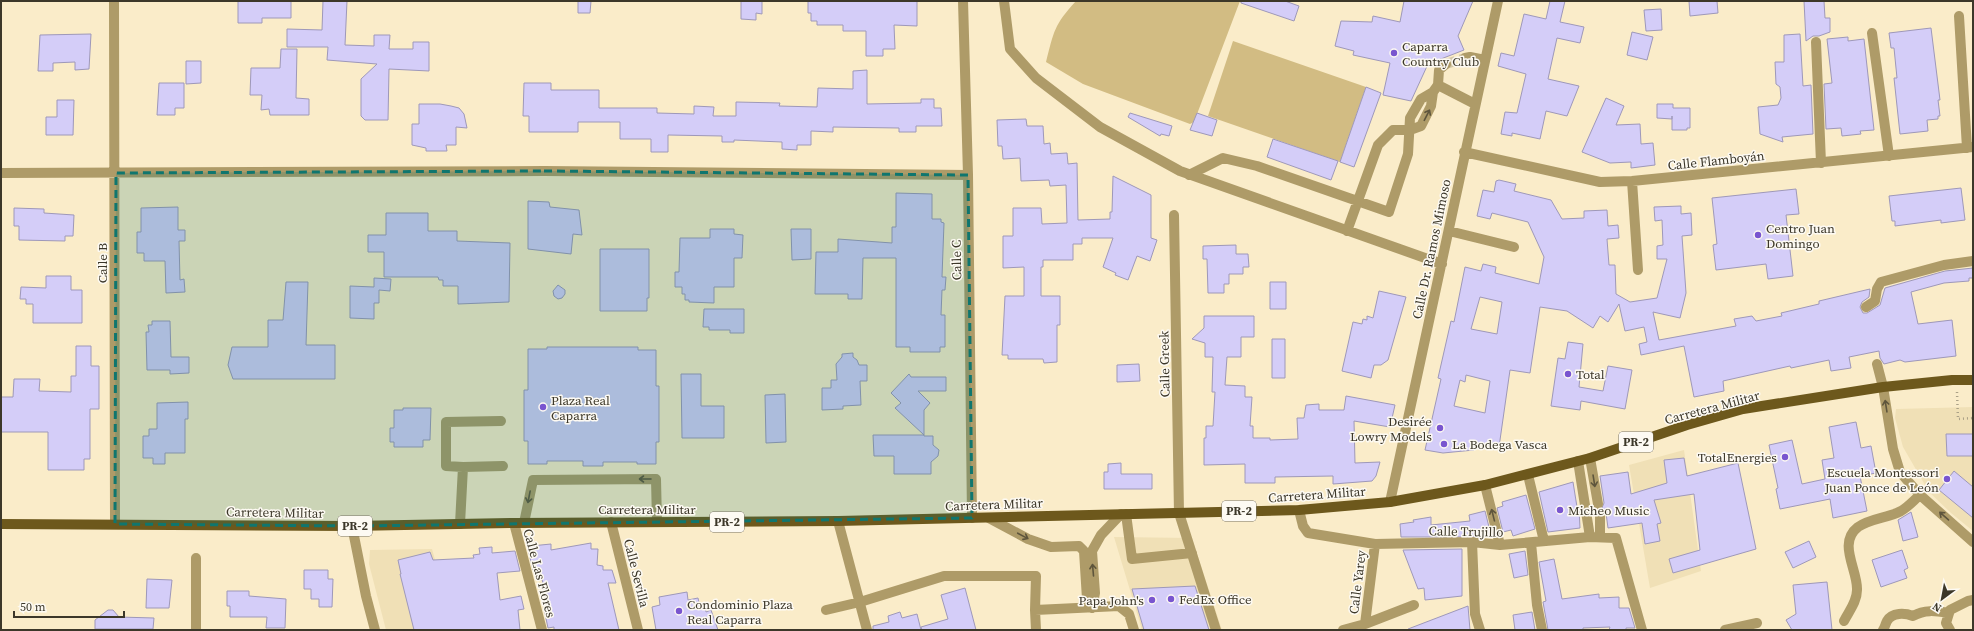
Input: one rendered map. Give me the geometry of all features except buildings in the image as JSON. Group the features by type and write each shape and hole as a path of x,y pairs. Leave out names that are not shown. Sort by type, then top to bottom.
{"main road":[{"name":"Carretera Militar","path":"1,524 352,526 611,522 838,521 1299,510 1390,502 1485,485 1590,458 1687,425 1743,409 1883,387 1956,379 1973,380"}],"street":[{"name":"Calle B","path":"114,1 116,173 115,524"},
{"name":"Calle C","path":"963,1 968,176 972,518"},
{"path":"1004,1 1010,49 1036,78 1100,127 1180,171 1442,264"},
{"name":"Calle Dr. Ramos Mimoso","path":"1390,502 1450,231 1464,152 1498,1"},
{"path":"1958,16 1970,147"},
{"path":"1872,33 1889,156"},
{"path":"1816,42 1821,163"},
{"path":"1465,58 1470,57 1485,60"},
{"path":"1189,174 1223,158 1257,166 1389,212 1408,154 1410,118 1420,99 1435,89 1438,70 1446,64"},
{"path":"1435,89 1475,104"},
{"path":"1347,231 1378,145 1393,130 1410,130"},
{"name":"Calle Flamboyán","path":"1464,152 1600,182 1632,181 1970,147"},
{"path":"1,173 544,171 968,176"},
{"path":"1632,181 1638,270"},
{"name":"Calle Greek","path":"1174,215 1179,513 1216,630"},
{"path":"1450,231 1514,247"},
{"path":"1866,307 1875,301 1880,282 1937,267 1973,261"},
{"path":"1877,364 1883,387 1893,449 1900,472 1920,495 1973,542"},
{"path":"501,421 446,422 446,466 503,466"},
{"path":"1590,458 1598,504"},
{"path":"1578,461 1595,537"},
{"path":"460,524 463,467"},
{"path":"1528,475 1544,541"},
{"path":"524,523 533,480 656,479 657,522"},
{"path":"1485,485 1500,545"},
{"path":"1844,621 1856,599 1858,589 1848,540 1852,533 1858,527 1872,520 1900,511 1920,495"},
{"name":"Calle Trujillo","path":"1299,510 1303,526 1308,533 1375,544 1472,542 1500,545 1595,537 1616,538 1627,570 1642,630"},
{"path":"1124,514 1132,559 1192,553"},
{"path":"1092,608 1095,593 1092,551 1101,535 1124,514"},
{"path":"1595,537 1600,516"},
{"path":"989,518 1028,539 1051,547 1079,546 1084,551 1087,599 1092,608"},
{"path":"838,521 867,630"},
{"name":"Calle Sevilla","path":"611,522 638,630"},
{"name":"Calle Las Flores","path":"514,523 542,630"},
{"path":"352,526 366,596 375,630"},
{"path":"1472,542 1475,614 1480,630"},
{"path":"1531,543 1537,605 1542,630"},
{"name":"Calle Yarey","path":"1343,630 1365,624 1375,544"},
{"path":"196,558 196,630"},
{"path":"826,610 860,602 944,576 1036,576 1036,630"},
{"path":"1950,630 1946,623 1950,610 1973,600"},
{"path":"1365,624 1414,605"},
{"path":"1035,610 1119,606 1129,614 1134,630"},
{"path":"1883,630 1888,620 1896,614 1913,616 1921,611 1949,613"},
{"path":"1726,630 1757,622"}],"path":[{"path":"1956,379 1958,419 1973,418"}],"highlighted area":[{"path":"544,171 968,175 972,518 352,526 115,524 116,173"}],"shaded area":[{"path":"1076,1 1240,1 1194,122 1190,124 1083,84 1046,62 1056,29 1063,16"},
{"path":"1233,41 1366,87 1340,162 1208,116"},
{"name":"Escuela Montessori Juan Ponce de León","path":"1973,407 1973,531 1929,492 1903,447 1895,418 1896,409"},
{"path":"1684,450 1701,571 1650,588 1629,465"},
{"path":"1114,537 1192,538 1222,630 1142,630"},
{"path":"432,549 455,630 386,630 369,564 370,550"}],"tunnel":[{"path":"1446,64 1465,58"}],"place":[{"name":"Caparra Country Club","path":"1394,53"},
{"name":"Centro Juan Domingo","path":"1758,235"},
{"name":"Total","path":"1568,374"},
{"name":"Plaza Real Caparra","path":"543,407"},
{"name":"Desirée Lowry Models","path":"1440,428"},
{"name":"La Bodega Vasca","path":"1444,444"},
{"name":"TotalEnergies","path":"1785,457"},
{"name":"Escuela Montessori Juan Ponce de León","path":"1947,479"},
{"name":"Micheo Music","path":"1560,510"},
{"name":"FedEx Office","path":"1171,599"},
{"name":"Papa John's","path":"1152,600"},
{"name":"Condominio Plaza Real Caparra","path":"679,611"}]}
